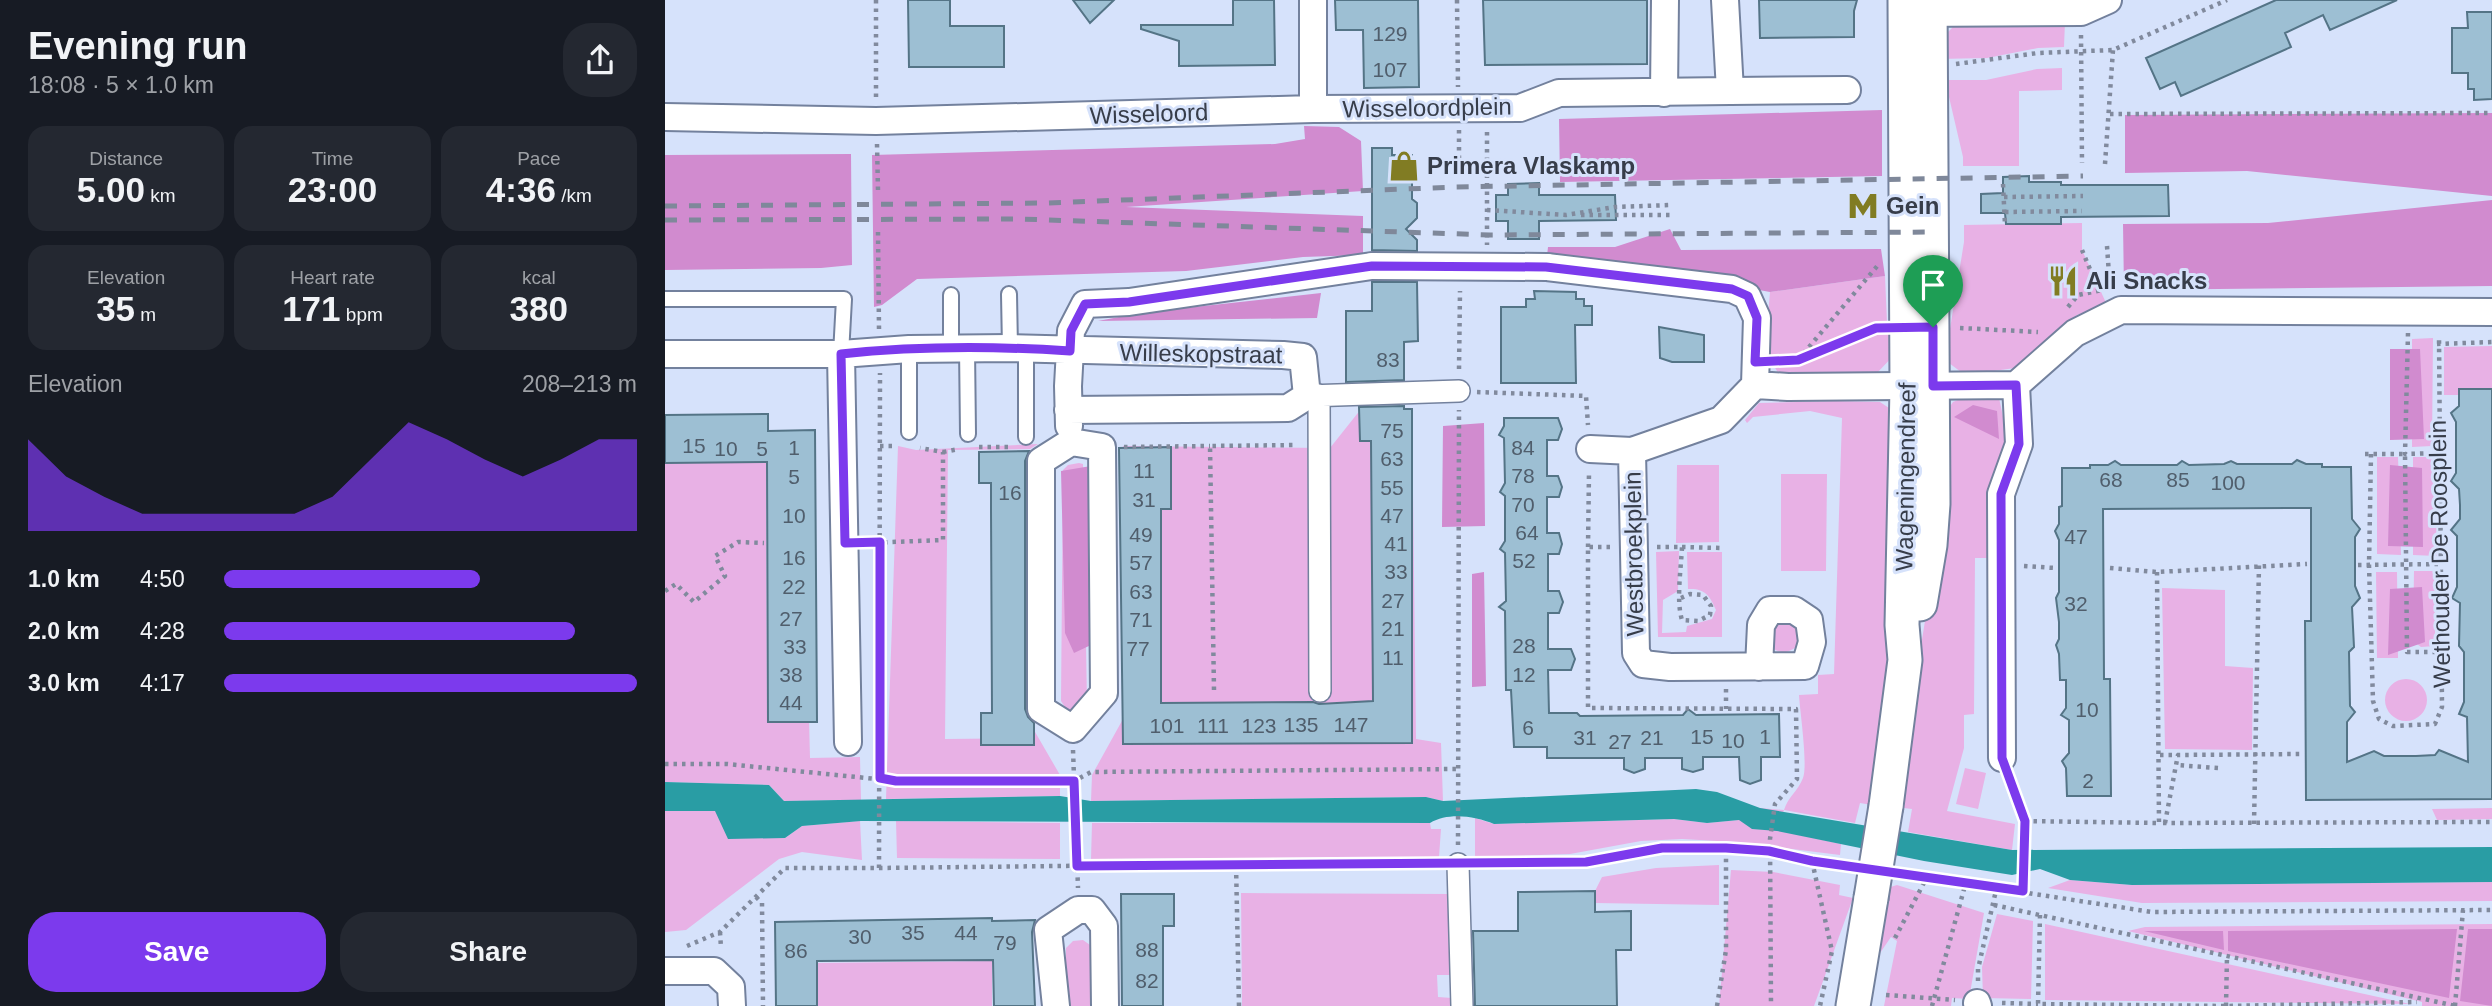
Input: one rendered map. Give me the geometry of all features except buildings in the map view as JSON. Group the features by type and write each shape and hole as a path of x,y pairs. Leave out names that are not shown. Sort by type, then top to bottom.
{"street":[{"path":"1313,0 1313,109"},
{"path":"1664,93 1665,0"},
{"path":"1725,0 1730,91"},
{"path":"1918,6 2046,6 2081,12 2108,0"},
{"name":"Wageningendreef","path":"1853,1006 1886,806 1905,660 1916,631 1930,545 1933,504 1905,386 1920,327 1931,64 1918,6"},
{"name":"Wageningendreef","path":"1918,6 1920,327"},
{"name":"Wisseloordplein","path":"1313,109 1520,108 1559,93 1847,90"},
{"name":"Wisseloord","path":"665,117 876,121 1313,109"},
{"name":"Willeskopstraat","path":"1071,442 1068,410 1071,331 1085,304 1129,302 1372,266 1546,267 1732,289 1748,296 1757,318 1755,374"},
{"path":"1755,374 1905,386 2016,385 2075,332 2114,312 2492,312"},
{"name":"Willeskopstraat","path":"665,354 841,354 879,350 1018,348 1283,355 1303,357 1313,395 1287,408 1068,410"},
{"path":"841,354 848,742"},
{"name":"Westbroekplein","path":"1590,449 1633,451 1721,420 1755,374"},
{"path":"2002,758 2001,494 2019,444 2016,385"},
{"path":"1320,691 1319,444 1313,395 1459,391"},
{"path":"1071,442 1102,447 1104,694 1073,729 1041,709 1041,461 1071,442"},
{"name":"Westbroekplein","path":"1633,451 1636,653 1643,664 1670,667 1759,667"},
{"path":"1458,864 1462,1006"},
{"path":"1056,1006 1048,930 1078,910 1092,910 1104,926 1105,1006"},
{"path":"665,971 714,971 731,986 731,1006"}],"lane":[{"path":"1009,293 1018,348 1026,437"},
{"path":"951,295 970,441"},
{"path":"665,299 844,299 841,354"},
{"path":"909,349 909,439"}],"path":[{"path":"876,0 878,190"},
{"path":"1931,64 1976,63 2038,53 2113,50 2228,0"},
{"path":"2081,12 2082,163"},
{"path":"2105,164 2113,50"},
{"path":"1486,109 1487,247"},
{"path":"2110,114 2492,113"},
{"path":"2003,184 2004,225"},
{"path":"2004,197 2083,196"},
{"path":"1566,215 1615,207 1671,205"},
{"path":"1487,210 1566,215 1671,215"},
{"path":"2005,212 2082,211"},
{"path":"878,232 879,868"},
{"path":"2107,246 2114,312"},
{"path":"2082,250 2114,312"},
{"path":"1798,360 1883,259"},
{"path":"1458,864 1460,285"},
{"path":"1459,298 1471,289"},
{"path":"2408,311 2407,652 2442,652"},
{"name":"Wethouder De Roosplein","path":"2406,454 2368,454 2373,701 2379,719 2393,726 2435,724 2442,707 2438,312"},
{"path":"1755,374 1798,360 1876,328 2047,332"},
{"path":"2437,344 2492,342"},
{"path":"1459,391 1586,396 1590,449 1588,547"},
{"path":"970,441 1028,447 1026,437"},
{"path":"845,543 943,540 943,452 909,439"},
{"path":"1102,447 1319,444"},
{"path":"880,446 899,446"},
{"path":"1210,446 1214,690"},
{"path":"2406,454 2439,453"},
{"path":"665,592 676,583 694,602 725,576 715,556 738,542 764,543"},
{"path":"1682,547 1722,548"},
{"path":"2110,568 2157,572 2307,564"},
{"path":"2358,565 2441,564"},
{"path":"2002,565 2055,568"},
{"path":"2254,824 2259,565"},
{"path":"2157,572 2162,823"},
{"path":"1073,729 1077,866"},
{"path":"2162,823 2178,754"},
{"path":"2159,755 2301,754"},
{"path":"2002,758 2025,821 2023,891"},
{"path":"665,764 727,764 896,781 1074,781 1091,772 1457,769"},
{"path":"2176,765 2218,768"},
{"path":"1771,1006 1769,851 1775,804"},
{"path":"2025,821 2254,824 2492,822"},
{"path":"676,946 687,946 720,932 785,868 1586,862 1662,848 1769,851 1851,867"},
{"path":"1717,1006 1726,950 1726,848"},
{"path":"1812,861 1832,951 1820,1006"},
{"path":"1236,864 1239,1006"},
{"path":"1902,874 2152,912 2492,910"},
{"path":"1891,945 1927,877"},
{"path":"1931,1006 1966,882"},
{"path":"1977,1005 1978,969 1997,887"},
{"path":"756,897 762,903 764,1006"},
{"path":"1994,905 2227,956 2417,1002"},
{"path":"2039,915 2038,1004 2226,1006 2417,1002 2455,1006 2463,910"},
{"path":"2226,1006 2227,956"},
{"path":"1883,1006 1886,982"}],"shaded area":[{"path":"1959,21 2065,21 2064,47 2038,48 1987,58 1938,59 1937,43"},
{"path":"2062,68 2062,90 2019,91 2019,166 1963,166 1948,80 1986,80 2037,69"},
{"path":"1882,110 1882,176 1560,182 1559,119"},
{"path":"2492,113 2492,196 2247,171 2125,173 2125,115"},
{"path":"1304,126 1339,127 1361,141 1363,191 1126,207 1363,216 1363,255 1303,257 1186,271 917,279 882,305 874,307 872,155 1275,144 1305,139"},
{"path":"851,154 852,265 821,268 665,270 665,155"},
{"path":"2492,200 2492,286 2124,290 2123,224 2268,223"},
{"path":"2082,223 2082,250 2107,305 2077,315 2022,367 1965,375 1945,360 1964,242 1964,225"},
{"path":"1670,229 1681,250 1881,249 1885,276 1770,292 1628,266 1547,256 1548,247 1615,247"},
{"path":"1885,276 1887,323 1897,336 1896,353 1877,373 1780,376 1765,351 1770,292"},
{"path":"1321,293 1317,318 1098,321 1140,313"},
{"path":"2433,338 2432,446 2412,447 2412,339"},
{"path":"2492,346 2492,395 2444,395 2444,347"},
{"path":"2390,349 2420,349 2424,439 2390,440"},
{"path":"1973,394 1999,398 2008,440 1999,461 1991,558 1975,558 1974,714 1964,715 1964,748 1947,811 2015,824 2012,850 1908,832 1912,809 1895,807 1935,559 1942,418 1953,402"},
{"path":"1880,402 1901,416 1896,615 1872,805 1860,803 1855,823 1784,810 1801,783 1804,771 1799,695 1818,694 1818,675 1834,674 1842,418 1810,411 1753,417 1747,423 1745,420 1759,403"},
{"path":"1973,405 1997,411 1999,439 1954,417"},
{"path":"1361,409 1412,409 1416,739 1441,743 1443,801 1426,797 1091,801 1092,775 1123,719 1123,446 1330,448"},
{"path":"1484,423 1485,526 1442,527 1443,426"},
{"path":"1038,444 1030,449 948,450 945,739 1031,738 1031,725 1060,775 1060,796 886,799 898,446 916,450"},
{"path":"2377,457 2398,457 2401,555 2377,554"},
{"path":"2413,457 2434,457 2437,556 2413,555"},
{"path":"665,458 766,458 767,718 809,719 810,758 860,757 861,800 784,801 769,785 665,782"},
{"path":"1083,464 1087,704 1077,710 1067,710 1061,701 1063,470 1068,465"},
{"path":"1677,465 1719,465 1719,542 1676,543"},
{"path":"2390,465 2422,468 2423,547 2388,546"},
{"path":"1091,466 1091,645 1074,653 1065,633 1061,471"},
{"path":"1781,474 1827,474 1826,571 1781,571"},
{"path":"1679,551 1678,591 1663,600 1662,633 1686,632 1687,626 1712,619 1716,610 1709,597 1699,590 1688,589 1687,552 1722,552 1722,637 1658,637 1656,552"},
{"path":"2414,571 2435,571 2435,646 2421,647 2413,641"},
{"path":"1484,572 1486,686 1472,687 1472,574"},
{"path":"2376,572 2397,572 2398,658 2377,658"},
{"path":"2422,587 2425,642 2388,655 2390,589"},
{"path":"2162,588 2225,590 2225,666 2253,668 2252,750 2165,749"},
{"path":"1790,619 1801,632 1797,646 1787,652 1778,651 1771,647 1770,624"},
{"path":"2406,679 2421,685 2427,700 2421,715 2406,721 2391,715 2385,700 2391,685"},
{"path":"1965,768 1986,773 1978,809 1956,804"},
{"path":"665,782 769,785 784,801 1060,796 1091,801 1426,797 1443,801 1696,789 1717,792 1760,808 2012,850 2492,847 2492,882 2132,885 2070,880 2040,869 2012,875 1924,861 1777,831 1752,829 1739,820 1707,823 1674,819 1494,824 1470,817 1453,816 1430,823 861,821 802,826 785,838 728,839 715,811 665,811"},
{"path":"1760,808 1784,810 1777,830 1841,844 1840,855 1735,842 1682,839 1641,841 1570,854 1475,857 1475,818 1494,824 1674,819 1707,823 1739,820"},
{"path":"2492,808 2492,819 2437,820 2432,809"},
{"path":"665,811 716,811 785,838 802,826 860,821 862,860 802,852 779,859 686,930 665,932"},
{"path":"896,821 1060,823 1060,859 897,858"},
{"path":"1092,823 1430,823 1431,829 1441,829 1439,857 1091,859"},
{"path":"1719,865 1719,905 1595,903 1595,891 1602,877 1656,868"},
{"path":"1731,870 1773,872 1840,885 1839,895 1853,898 1814,1006 1719,1006"},
{"path":"2070,880 2132,885 2492,882 2492,901 2142,903 2048,888"},
{"path":"1897,885 1984,913 1969,999 1952,998 1951,1006 1884,1006 1897,941 1891,937 1878,956 1884,889"},
{"path":"1241,893 1452,894 1452,975 1437,975 1438,997 1452,998 1452,1006 1242,1006"},
{"path":"1997,914 2033,921 2031,999 1983,998 1982,967"},
{"path":"2045,924 2410,1004 2045,1000"},
{"path":"2492,924 2492,1006 2422,1006 2422,1002 2128,931 2145,927"},
{"path":"2457,929 2449,998 2228,951 2228,931"},
{"path":"2468,929 2492,929 2492,1006 2460,1001"},
{"path":"2144,931 2223,931 2224,950"},
{"path":"1083,940 1090,945 1091,1006 1066,1006 1066,948 1073,941"},
{"path":"992,961 992,1006 818,1006 817,963"}],"railway":[{"path":"665,206 1047,203 1456,187 2083,176"},
{"path":"665,220 1020,219 1490,235 1932,232"}],"place":[{"name":"Primera Vlaskamp","path":"1404,166"},
{"name":"Gein","path":"1863,206"},
{"name":"Ali Snacks","path":"2063,281"}],"route":[{"path":"1372,266 1546,267 1732,289 1748,296 1757,318 1755,362 1798,360 1876,328 1933,327 1933,386 2016,385 2019,444 2001,494 2002,758 2025,821 2023,891 1812,861 1769,851 1710,848 1662,848 1586,862 1077,866 1074,781 896,781 880,778 880,542 845,543 841,354 909,349 1010,348 1070,351 1071,331 1085,304 1129,302 1372,266"}]}
